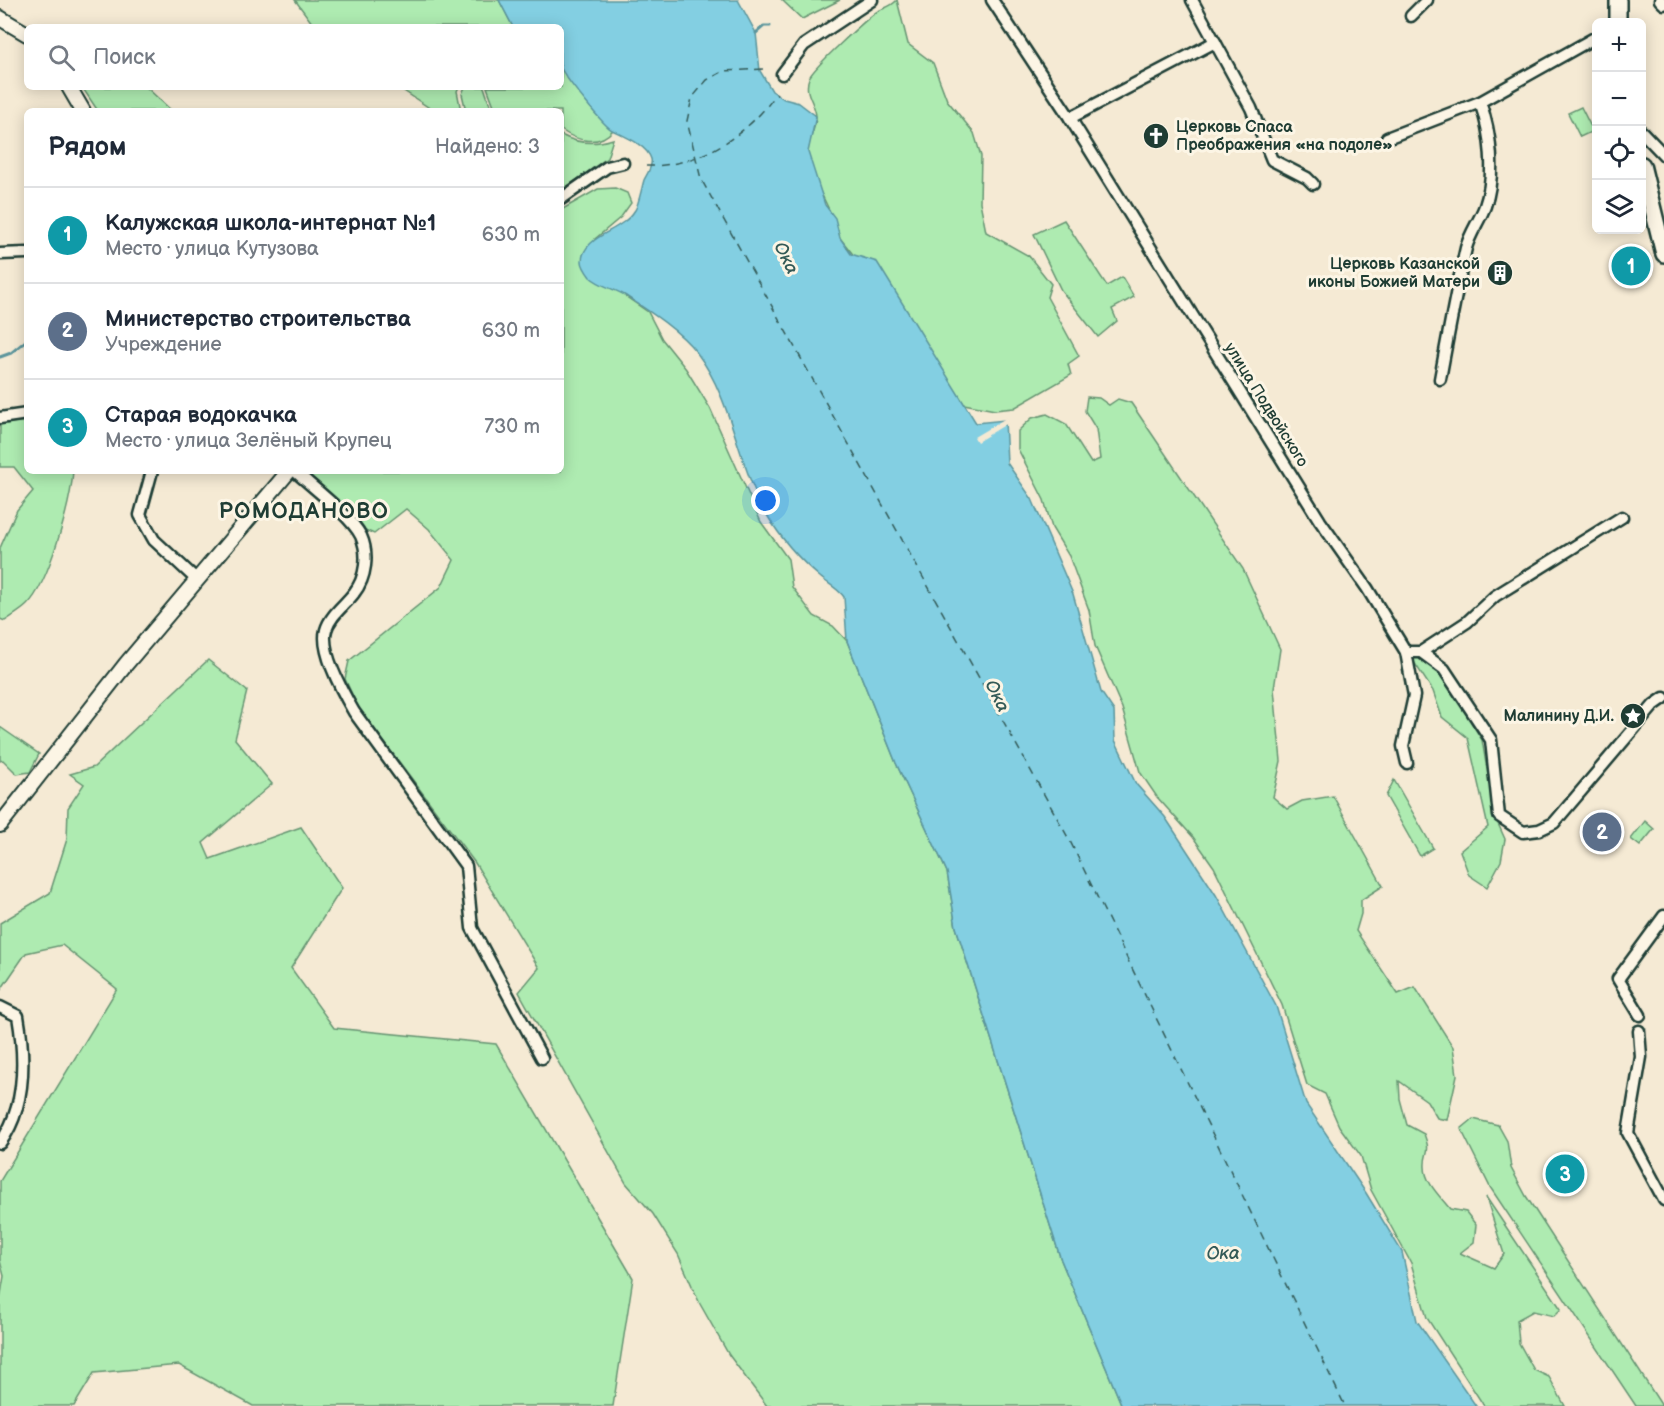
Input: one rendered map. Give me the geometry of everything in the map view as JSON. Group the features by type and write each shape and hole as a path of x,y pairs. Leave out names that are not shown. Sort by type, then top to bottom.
{"main road":[{"path":"1618,0 1618,18"},
{"path":"1645,180 1664,254"}],"street":[{"path":"782,74 804,45 872,0"},
{"name":"улица Подвойского","path":"992,0 1070,118 1320,522 1367,588 1406,652"},
{"path":"1192,0 1251,108 1272,160 1307,177 1313,184"},
{"path":"1411,16 1427,0"},
{"path":"1660,0 1664,4"},
{"path":"0,18 24,32"},
{"path":"1388,138 1480,102 1592,39"},
{"path":"1070,118 1215,42"},
{"path":"71,90 81,108"},
{"path":"1440,379 1467,245 1485,206 1490,187 1492,171 1485,115 1480,102"},
{"path":"1646,137 1664,155"},
{"path":"564,197 607,167 623,163"},
{"path":"0,254 24,253"},
{"path":"0,418 24,414"},
{"path":"151,474 141,515 154,540 197,580"},
{"path":"0,825 126,663 286,474"},
{"path":"298,474 360,534 365,549 365,567 356,592 340,608 326,630 329,658 339,686 354,711 466,866 472,928 542,1058"},
{"path":"1407,764 1403,746 1414,696 1406,652 1421,652 1467,622 1495,596 1622,517"},
{"path":"1421,652 1444,669 1491,740 1499,816 1523,832 1539,830 1554,824 1654,705 1664,698"},
{"path":"1640,1015 1618,978 1664,916"},
{"path":"0,1007 18,1016 24,1072 8,1132 0,1143"},
{"path":"1640,1031 1641,1057 1628,1133 1664,1200"}],"green space":[{"path":"295,0 499,0 511,24 313,24"},
{"path":"782,0 840,0 802,19"},
{"path":"897,0 908,44 933,63 947,100 974,133 981,156 980,202 986,232 1029,256 1051,284 1047,297 1079,356 1068,364 1071,375 1014,408 995,410 964,404 932,354 840,238 813,175 808,148 816,117 808,89 809,78 830,54 863,23"},
{"path":"564,71 592,109 613,130 601,139 581,139 564,132 564,108 495,108 488,90 564,90"},
{"path":"84,90 149,90 169,108 96,108"},
{"path":"402,90 458,90 460,108 430,108"},
{"path":"464,90 485,90 491,108 465,108 462,94"},
{"path":"1581,107 1592,131 1580,137 1568,113"},
{"path":"564,136 586,143 613,139 607,158 564,189"},
{"path":"615,188 627,193 631,203 621,217 595,239 625,296 648,312 662,339 686,369 710,408 761,522 788,559 792,587 814,616 833,626 847,641 896,763 947,872 956,927 1061,1260 1122,1406 767,1406 729,1355 700,1304 678,1254 653,1214 626,1183 519,992 539,968 475,863 358,707 345,679 349,661 441,587 454,560 429,529 406,509 374,534 361,528 308,478 307,474 564,474 564,208 598,189"},
{"path":"1064,220 1107,286 1122,277 1134,297 1112,309 1117,321 1098,337 1061,290 1034,234"},
{"path":"1087,397 1099,398 1109,405 1118,399 1131,403 1243,569 1280,649 1274,689 1281,761 1273,797 1287,809 1302,801 1333,796 1383,886 1361,900 1361,914 1356,931 1398,994 1415,987 1453,1047 1457,1075 1447,1120 1437,1118 1427,1101 1399,1081 1400,1099 1407,1125 1424,1134 1428,1149 1425,1162 1426,1173 1434,1190 1450,1209 1466,1212 1476,1225 1474,1242 1460,1253 1494,1268 1504,1254 1486,1197 1561,1309 1554,1316 1533,1311 1517,1320 1519,1343 1534,1370 1549,1377 1565,1406 1484,1406 1427,1318 1411,1263 1371,1190 1361,1156 1339,1126 1325,1094 1307,1085 1282,1005 1214,867 1193,837 1157,797 1140,772 1122,708 1095,646 1089,610 1069,556 1052,528 1044,500 1018,449 1018,431 1032,418 1047,414 1066,424 1091,463 1100,459 1096,429 1085,411"},
{"path":"24,421 24,474 73,474 63,521 43,579 27,605 5,621 0,619 0,548 17,510 33,491 14,467 0,467 0,424"},
{"path":"1410,656 1419,656 1440,671 1482,740 1495,817 1505,839 1501,861 1487,887 1469,875 1460,851 1488,827 1468,738 1442,717 1433,691"},
{"path":"208,660 247,691 235,739 272,784 203,843 210,859 301,827 342,888 291,968 334,1028 496,1044 633,1278 613,1406 253,1406 179,1365 94,1373 74,1406 0,1406 0,1300 4,1276 0,1261 0,1181 117,989 62,945 26,953 0,991 0,923 50,893 67,839 68,808 84,784 70,774 94,767"},
{"path":"0,727 39,754 30,772 17,774 3,760 0,761"},
{"path":"1394,780 1433,848 1420,856 1386,796"},
{"path":"1645,821 1654,829 1640,846 1631,839"},
{"path":"1473,1119 1498,1125 1507,1141 1511,1168 1526,1196 1662,1406 1636,1406 1490,1187 1461,1129"}],"water":[{"name":"Ока","path":"499,0 738,0 756,33 760,71 772,91 784,99 799,103 816,116 808,152 825,205 835,218 840,238 851,254 877,262 976,423 1005,420 1007,463 1032,499 1073,594 1101,692 1114,711 1115,740 1136,784 1165,817 1216,895 1276,1006 1306,1104 1366,1193 1402,1252 1417,1321 1476,1406 1122,1406 1061,1260 956,927 947,872 896,763 847,641 844,597 798,556 767,515 748,475 719,391 697,353 673,329 654,315 626,296 590,277 583,265 584,252 589,245 621,224 635,210 650,167 649,154 640,145 608,127 564,73 564,24 511,24"}],"pier":[{"path":"1006,418 1008,423 977,442 974,437"}],"waterway":[{"path":"756,33 764,26 770,26"},
{"path":"0,357 11,353 24,342"}],"ferry route":[{"path":"763,69 724,71 707,80 692,98 687,121 701,179 1070,841 1345,1406"},
{"path":"646,166 685,161 720,146 752,122 777,93"}],"place":[{"name":"Церковь Спаса Преображения «на подоле»","path":"1156,136"},
{"name":"Калужская школа-интернат №1","path":"1631,266"},
{"name":"Церковь Казанской иконы Божией Матери","path":"1500,273"},
{"name":"Малинину Д.И.","path":"1633,716"},
{"name":"Министерство строительства","path":"1602,832"},
{"name":"Старая водокачка","path":"1565,1174"}],"district":[{"name":"РОМОДАНОВО","path":"304,511"}]}
